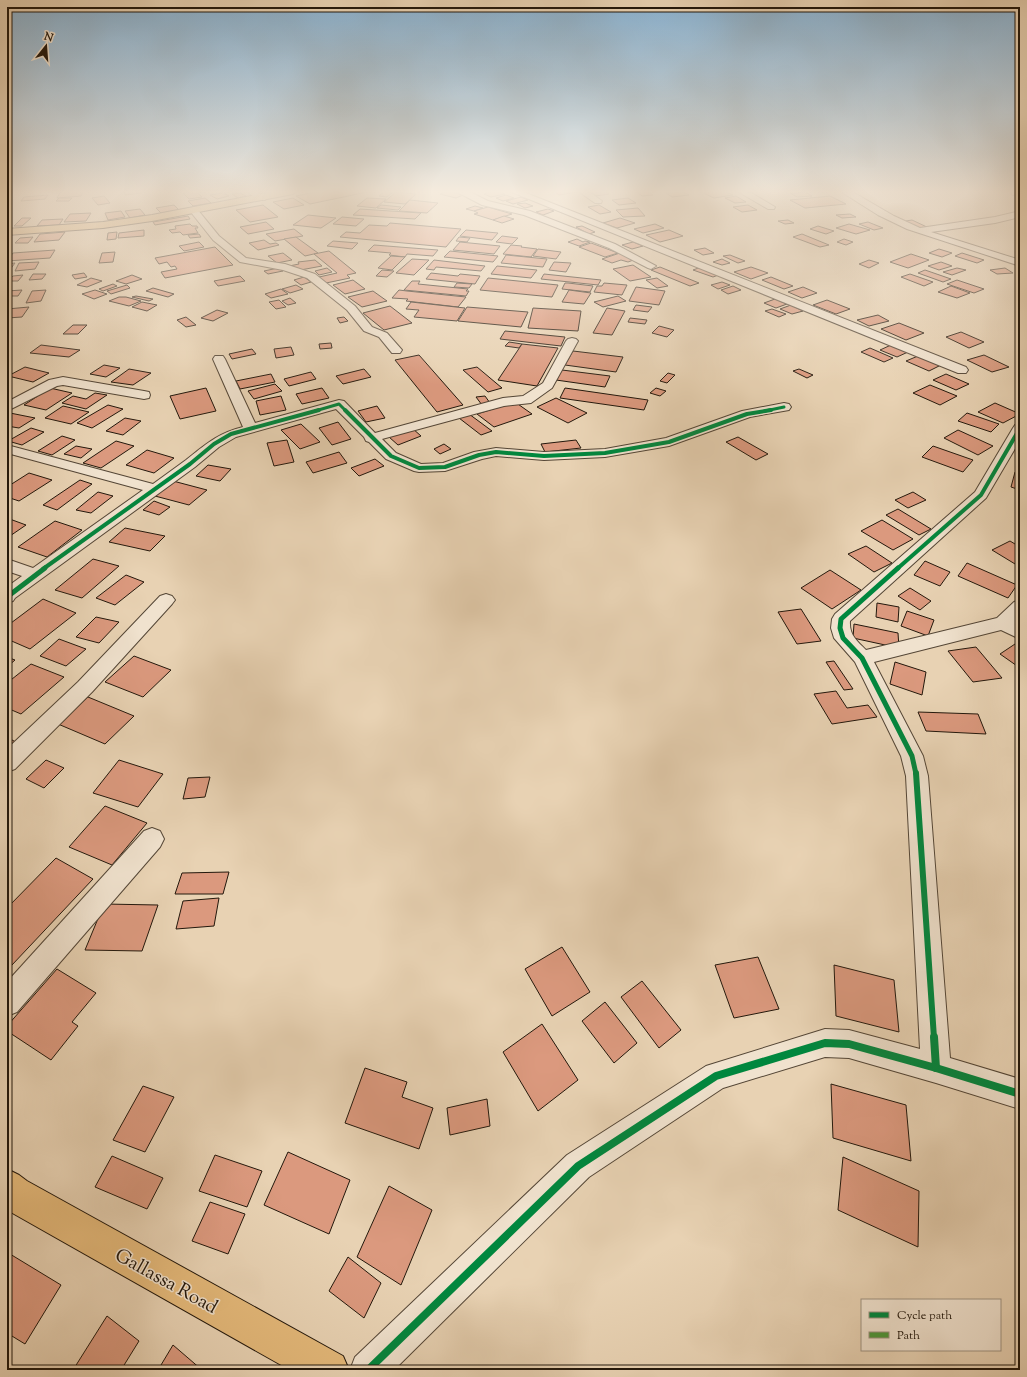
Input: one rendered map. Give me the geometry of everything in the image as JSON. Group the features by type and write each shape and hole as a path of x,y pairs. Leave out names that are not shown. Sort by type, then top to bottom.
{"main road":[{"name":"Gallassa Road","path":"9,1196 329,1370"}],"street":[{"path":"237,255 243,260 285,267 311,276 351,308 368,329 383,335 396,350"},
{"path":"630,255 651,266"},
{"path":"674,255 962,370"},
{"path":"1002,255 1020,263"},
{"path":"371,438 503,402 526,400 548,385 572,342"},
{"path":"219,359 250,428"},
{"path":"7,407 53,383 63,382 144,395"},
{"path":"7,597 9,594 190,464 214,444 231,434 339,404 371,438 391,456 419,468 444,467 479,455 496,452 552,456 605,453 669,442 747,414 784,407"},
{"path":"936,1068 917,776 912,756 862,658 843,638 840,628 841,619 981,495 1020,429"},
{"path":"7,449 155,489"},
{"path":"7,565 36,575"},
{"path":"7,763 84,687 166,600"},
{"path":"862,658 1003,623 1020,606"},
{"path":"1003,623 1020,632"},
{"path":"7,1002 152,839"},
{"path":"368,1370 578,1166 716,1076 825,1043 849,1044 936,1068 1020,1094"}],"building":[{"path":"11,255 52,255 50,258 7,261"},
{"path":"101,255 114,255 113,262 99,263"},
{"path":"170,255 223,255 233,265 165,278 161,272 177,269 175,266 171,267 167,262 159,264 155,258"},
{"path":"286,255 292,260 277,263 268,256"},
{"path":"316,255 334,255 356,273 347,275 350,278 326,283 319,277 337,273"},
{"path":"391,255 406,255 405,257"},
{"path":"446,255 498,256 493,262 444,257"},
{"path":"506,255 547,259 543,267 501,263"},
{"path":"515,255 532,255 531,257"},
{"path":"534,255 559,255 556,259"},
{"path":"613,255 626,255 636,259 628,262 621,260 612,263 602,259"},
{"path":"731,255 745,261 738,263 723,256"},
{"path":"908,255 915,255 929,260 908,268 890,262"},
{"path":"969,255 984,260 977,263 955,256"},
{"path":"391,256 405,257 392,270 378,268"},
{"path":"412,259 429,260 414,275 396,273"},
{"path":"722,259 730,263 722,265 713,262"},
{"path":"315,260 322,266 295,271 289,266 299,264 298,262"},
{"path":"434,260 485,266 481,271 436,267 434,270 426,269"},
{"path":"869,260 879,263 869,268 859,264"},
{"path":"39,262 35,269 15,271 19,263"},
{"path":"554,262 571,263 566,272 549,270"},
{"path":"941,262 952,266 939,270 928,266"},
{"path":"15,263 9,271 7,271 7,264"},
{"path":"633,265 651,277 630,281 613,269"},
{"path":"497,266 537,270 531,278 491,274"},
{"path":"660,267 699,283 690,286 651,270"},
{"path":"701,267 721,274 713,277 693,270"},
{"path":"751,267 768,273 751,279 734,272"},
{"path":"278,268 283,271 268,274 264,271"},
{"path":"327,268 332,272 319,275 315,271"},
{"path":"957,268 966,270 952,275 943,272"},
{"path":"1005,268 1013,273 997,274 990,270"},
{"path":"382,270 394,271 387,277 376,276"},
{"path":"925,270 951,279 943,282 918,273"},
{"path":"84,273 87,277 75,279 72,275"},
{"path":"431,273 458,276 460,274 480,276 475,284 426,279"},
{"path":"33,274 46,274 42,279 29,280"},
{"path":"544,274 601,280 598,285 541,279"},
{"path":"910,274 933,282 924,286 901,277"},
{"path":"23,275 18,281 8,281 13,276"},
{"path":"132,275 142,279 126,284 116,281"},
{"path":"240,276 245,281 218,286 214,281"},
{"path":"304,277 311,282 301,285 294,280"},
{"path":"771,277 793,286 784,289 762,280"},
{"path":"91,278 102,281 87,287 77,285"},
{"path":"488,278 558,285 552,297 480,290"},
{"path":"657,278 668,286 657,288 646,280"},
{"path":"353,280 365,289 345,294 333,285"},
{"path":"957,280 984,289 974,293 947,284"},
{"path":"412,281 420,281 418,284 468,289 466,291 469,291 466,296 404,290"},
{"path":"722,282 730,285 718,289 711,285"},
{"path":"457,283 472,284 469,288 454,287"},
{"path":"565,283 593,286 590,292 562,289"},
{"path":"604,283 627,285 622,295 594,292 597,286 602,286"},
{"path":"113,284 117,286 103,291 99,289"},
{"path":"127,285 130,288 111,294 107,291"},
{"path":"296,285 303,289 290,293 282,289"},
{"path":"733,286 741,290 728,294 721,290"},
{"path":"951,286 970,293 957,298 938,292"},
{"path":"636,287 665,291 659,305 629,301"},
{"path":"803,287 817,293 802,298 788,292"},
{"path":"153,288 174,294 168,297 146,291"},
{"path":"281,289 288,294 271,298 265,294"},
{"path":"22,290 18,296 7,296 7,291"},
{"path":"46,290 41,301 26,303 32,291"},
{"path":"95,290 107,294 94,299 82,294"},
{"path":"399,290 466,297 458,307 392,298"},
{"path":"569,290 591,293 584,304 562,302"},
{"path":"373,291 387,301 362,307 348,297"},
{"path":"136,296 153,299 149,301 132,297"},
{"path":"618,296 626,301 603,307 594,302"},
{"path":"119,297 126,297 141,301 129,306 109,301"},
{"path":"290,298 296,303 288,305 282,301"},
{"path":"775,299 787,304 776,308 764,303"},
{"path":"279,300 286,307 276,309 269,302"},
{"path":"827,300 850,309 836,314 813,305"},
{"path":"142,302 157,305 147,311 132,307"},
{"path":"411,302 465,308 457,321 414,317 419,310 406,309"},
{"path":"636,305 652,307 648,312 633,310"},
{"path":"791,305 803,311 792,314 780,309"},
{"path":"390,306 412,323 384,330 363,313"},
{"path":"29,307 22,317 7,318 7,309"},
{"path":"467,307 528,312 521,327 458,321"},
{"path":"533,308 581,311 578,331 528,328"},
{"path":"607,308 625,311 612,335 593,333"},
{"path":"772,309 786,314 779,317 765,311"},
{"path":"217,310 228,313 213,321 201,318"},
{"path":"878,315 889,321 869,326 857,320"},
{"path":"186,317 196,325 186,327 177,320"},
{"path":"344,317 348,321 340,323 337,318"},
{"path":"630,318 647,320 645,324 628,322"},
{"path":"899,323 924,333 906,340 881,329"},
{"path":"73,325 87,325 78,334 63,334"},
{"path":"659,326 674,330 667,337 652,333"},
{"path":"505,331 565,337 561,346 500,339"},
{"path":"961,332 984,342 969,348 946,337"},
{"path":"509,342 522,344 519,348 505,346"},
{"path":"331,343 332,348 320,349 319,344"},
{"path":"522,344 558,348 537,386 498,380"},
{"path":"41,345 80,350 69,357 30,353"},
{"path":"891,345 908,352 897,357 880,350"},
{"path":"291,347 294,355 276,358 274,349"},
{"path":"870,348 893,358 884,362 861,352"},
{"path":"252,349 256,354 232,359 229,354"},
{"path":"573,351 623,357 616,372 565,365"},
{"path":"419,355 463,405 437,412 395,360"},
{"path":"984,355 1009,367 992,372 967,360"},
{"path":"918,356 941,365 929,371 906,361"},
{"path":"104,365 120,368 106,377 90,374"},
{"path":"25,367 49,373 33,382 8,376"},
{"path":"477,367 502,388 488,392 463,370"},
{"path":"129,369 151,373 133,385 111,382"},
{"path":"364,369 371,377 343,384 336,376"},
{"path":"799,369 813,375 807,378 793,371"},
{"path":"562,370 610,376 605,387 556,380"},
{"path":"311,372 316,379 289,386 284,379"},
{"path":"668,373 675,375 667,383 660,381"},
{"path":"271,374 275,382 240,389 236,381"},
{"path":"946,374 969,384 956,390 933,380"},
{"path":"275,384 282,391 254,399 248,391"},
{"path":"930,385 957,396 940,405 913,393"},
{"path":"50,388 72,393 46,410 24,405"},
{"path":"206,388 216,411 180,419 170,396"},
{"path":"322,388 329,398 302,404 296,394"},
{"path":"565,388 648,400 644,410 560,398"},
{"path":"656,388 666,391 660,396 650,393"},
{"path":"95,393 107,395 86,409 62,403 73,396 86,399"},
{"path":"281,396 286,410 260,415 256,401"},
{"path":"485,396 490,403 482,405 476,397"},
{"path":"556,398 587,413 568,423 537,407"},
{"path":"515,402 532,414 494,427 477,414"},
{"path":"995,403 1020,414 1003,423 978,412"},
{"path":"108,405 123,409 92,428 77,423"},
{"path":"63,406 89,412 71,424 45,418"},
{"path":"377,406 385,418 366,422 358,411"},
{"path":"10,413 35,418 19,428 7,426 7,415"},
{"path":"967,413 999,424 991,432 958,421"},
{"path":"469,414 492,431 481,435 459,418"},
{"path":"125,418 141,421 123,435 106,431"},
{"path":"338,422 351,439 332,445 319,428"},
{"path":"301,424 320,442 300,449 281,430"},
{"path":"31,428 44,432 22,445 8,441"},
{"path":"412,428 421,436 398,445 389,437"},
{"path":"958,430 993,446 978,455 944,438"},
{"path":"62,436 75,440 52,455 38,451"},
{"path":"738,437 768,454 756,460 726,442"},
{"path":"287,440 294,462 274,466 267,443"},
{"path":"576,440 581,448 545,452 541,444"},
{"path":"116,441 134,446 101,468 83,463"},
{"path":"444,444 451,449 440,454 434,449"},
{"path":"76,446 92,449 81,458 64,454"},
{"path":"933,446 973,460 963,472 922,457"},
{"path":"147,450 174,458 154,473 126,465"},
{"path":"339,452 347,463 313,473 306,462"},
{"path":"375,459 384,466 359,476 351,468"},
{"path":"208,465 231,469 220,481 196,476"},
{"path":"1015,472 1020,473 1020,490 1011,487"},
{"path":"29,473 52,480 19,501 7,497 7,487"},
{"path":"80,480 92,484 57,510 43,505"},
{"path":"173,481 207,490 189,505 155,496"},
{"path":"98,492 113,496 91,513 76,510"},
{"path":"913,492 926,500 908,508 895,500"},
{"path":"154,501 170,507 159,515 143,510"},
{"path":"898,509 931,529 919,535 886,515"},
{"path":"7,518 26,525 7,538"},
{"path":"882,520 913,539 893,550 861,531"},
{"path":"55,521 82,530 47,557 18,547"},
{"path":"125,528 165,536 150,551 109,542"},
{"path":"1010,541 1020,547 1020,567 992,550"},
{"path":"866,546 892,563 874,572 848,554"},
{"path":"93,559 119,566 82,598 55,590"},
{"path":"925,561 950,572 940,586 914,575"},
{"path":"967,563 1017,585 1008,598 958,576"},
{"path":"830,570 861,590 832,609 801,588"},
{"path":"126,575 144,582 115,605 96,598"},
{"path":"910,588 931,601 920,610 898,596"},
{"path":"43,599 76,613 30,649 7,639 7,626"},
{"path":"877,603 899,607 898,622 876,617"},
{"path":"801,609 821,641 797,644 778,612"},
{"path":"907,611 934,620 928,636 901,626"},
{"path":"96,617 119,622 99,643 76,637"},
{"path":"854,624 898,633 899,648 853,638"},
{"path":"59,639 86,649 66,666 40,656"},
{"path":"1018,642 1020,643 1020,668 1000,654"},
{"path":"976,647 1002,678 973,682 948,651"},
{"path":"134,656 171,670 143,697 105,682"},
{"path":"7,657 15,660 7,667"},
{"path":"834,661 853,689 844,690 826,662"},
{"path":"895,662 926,672 922,695 890,684"},
{"path":"31,664 64,677 21,714 7,708 7,683"},
{"path":"836,691 847,708 868,705 877,717 832,724 814,694"},
{"path":"88,697 134,716 105,744 58,724"},
{"path":"918,712 978,714 986,734 926,731"},
{"path":"7,737 19,744 7,754"},
{"path":"46,760 64,768 44,788 26,779"},
{"path":"119,760 163,774 138,807 93,793"},
{"path":"210,777 205,797 183,799 188,778"},
{"path":"105,806 147,823 112,865 69,847"},
{"path":"56,858 93,879 12,965 7,962 7,908"},
{"path":"229,872 223,894 175,894 182,873"},
{"path":"219,898 214,926 176,929 183,901"},
{"path":"104,904 158,905 142,951 85,950"},
{"path":"562,947 590,992 552,1016 525,969"},
{"path":"758,957 779,1009 734,1018 715,965"},
{"path":"834,965 894,980 899,1032 836,1016"},
{"path":"57,969 96,993 72,1022 78,1026 51,1060 7,1031 7,1026"},
{"path":"642,981 681,1030 659,1048 621,997"},
{"path":"605,1002 637,1043 614,1063 582,1021"},
{"path":"542,1024 578,1080 538,1111 503,1052"},
{"path":"365,1068 407,1082 402,1097 433,1108 419,1149 345,1123"},
{"path":"831,1084 906,1105 911,1161 833,1138"},
{"path":"143,1086 174,1097 145,1152 113,1140"},
{"path":"487,1099 490,1126 450,1135 447,1108"},
{"path":"288,1152 350,1180 329,1234 264,1205"},
{"path":"215,1155 262,1171 247,1207 199,1191"},
{"path":"112,1156 163,1178 147,1209 95,1187"},
{"path":"843,1157 919,1191 918,1247 838,1210"},
{"path":"389,1186 432,1210 401,1285 357,1257"},
{"path":"210,1202 245,1214 228,1254 192,1241"},
{"path":"10,1254 61,1285 25,1344 7,1333 7,1259"},
{"path":"348,1257 381,1283 364,1318 329,1291"},
{"path":"107,1316 139,1341 121,1370 73,1370"},
{"path":"173,1345 202,1370 158,1370"}],"cycle path":[{"path":"7,597 9,594 190,464 214,444 231,434 339,404 391,456 419,468 445,467 479,455 496,452 544,456 605,453 669,442 747,414 784,407"},
{"path":"936,1068 917,776 912,756 862,658 843,638 840,628 841,619 981,495 1020,428"},
{"path":"368,1370 578,1166 716,1076 825,1043 849,1044 936,1068 1020,1094"}]}
